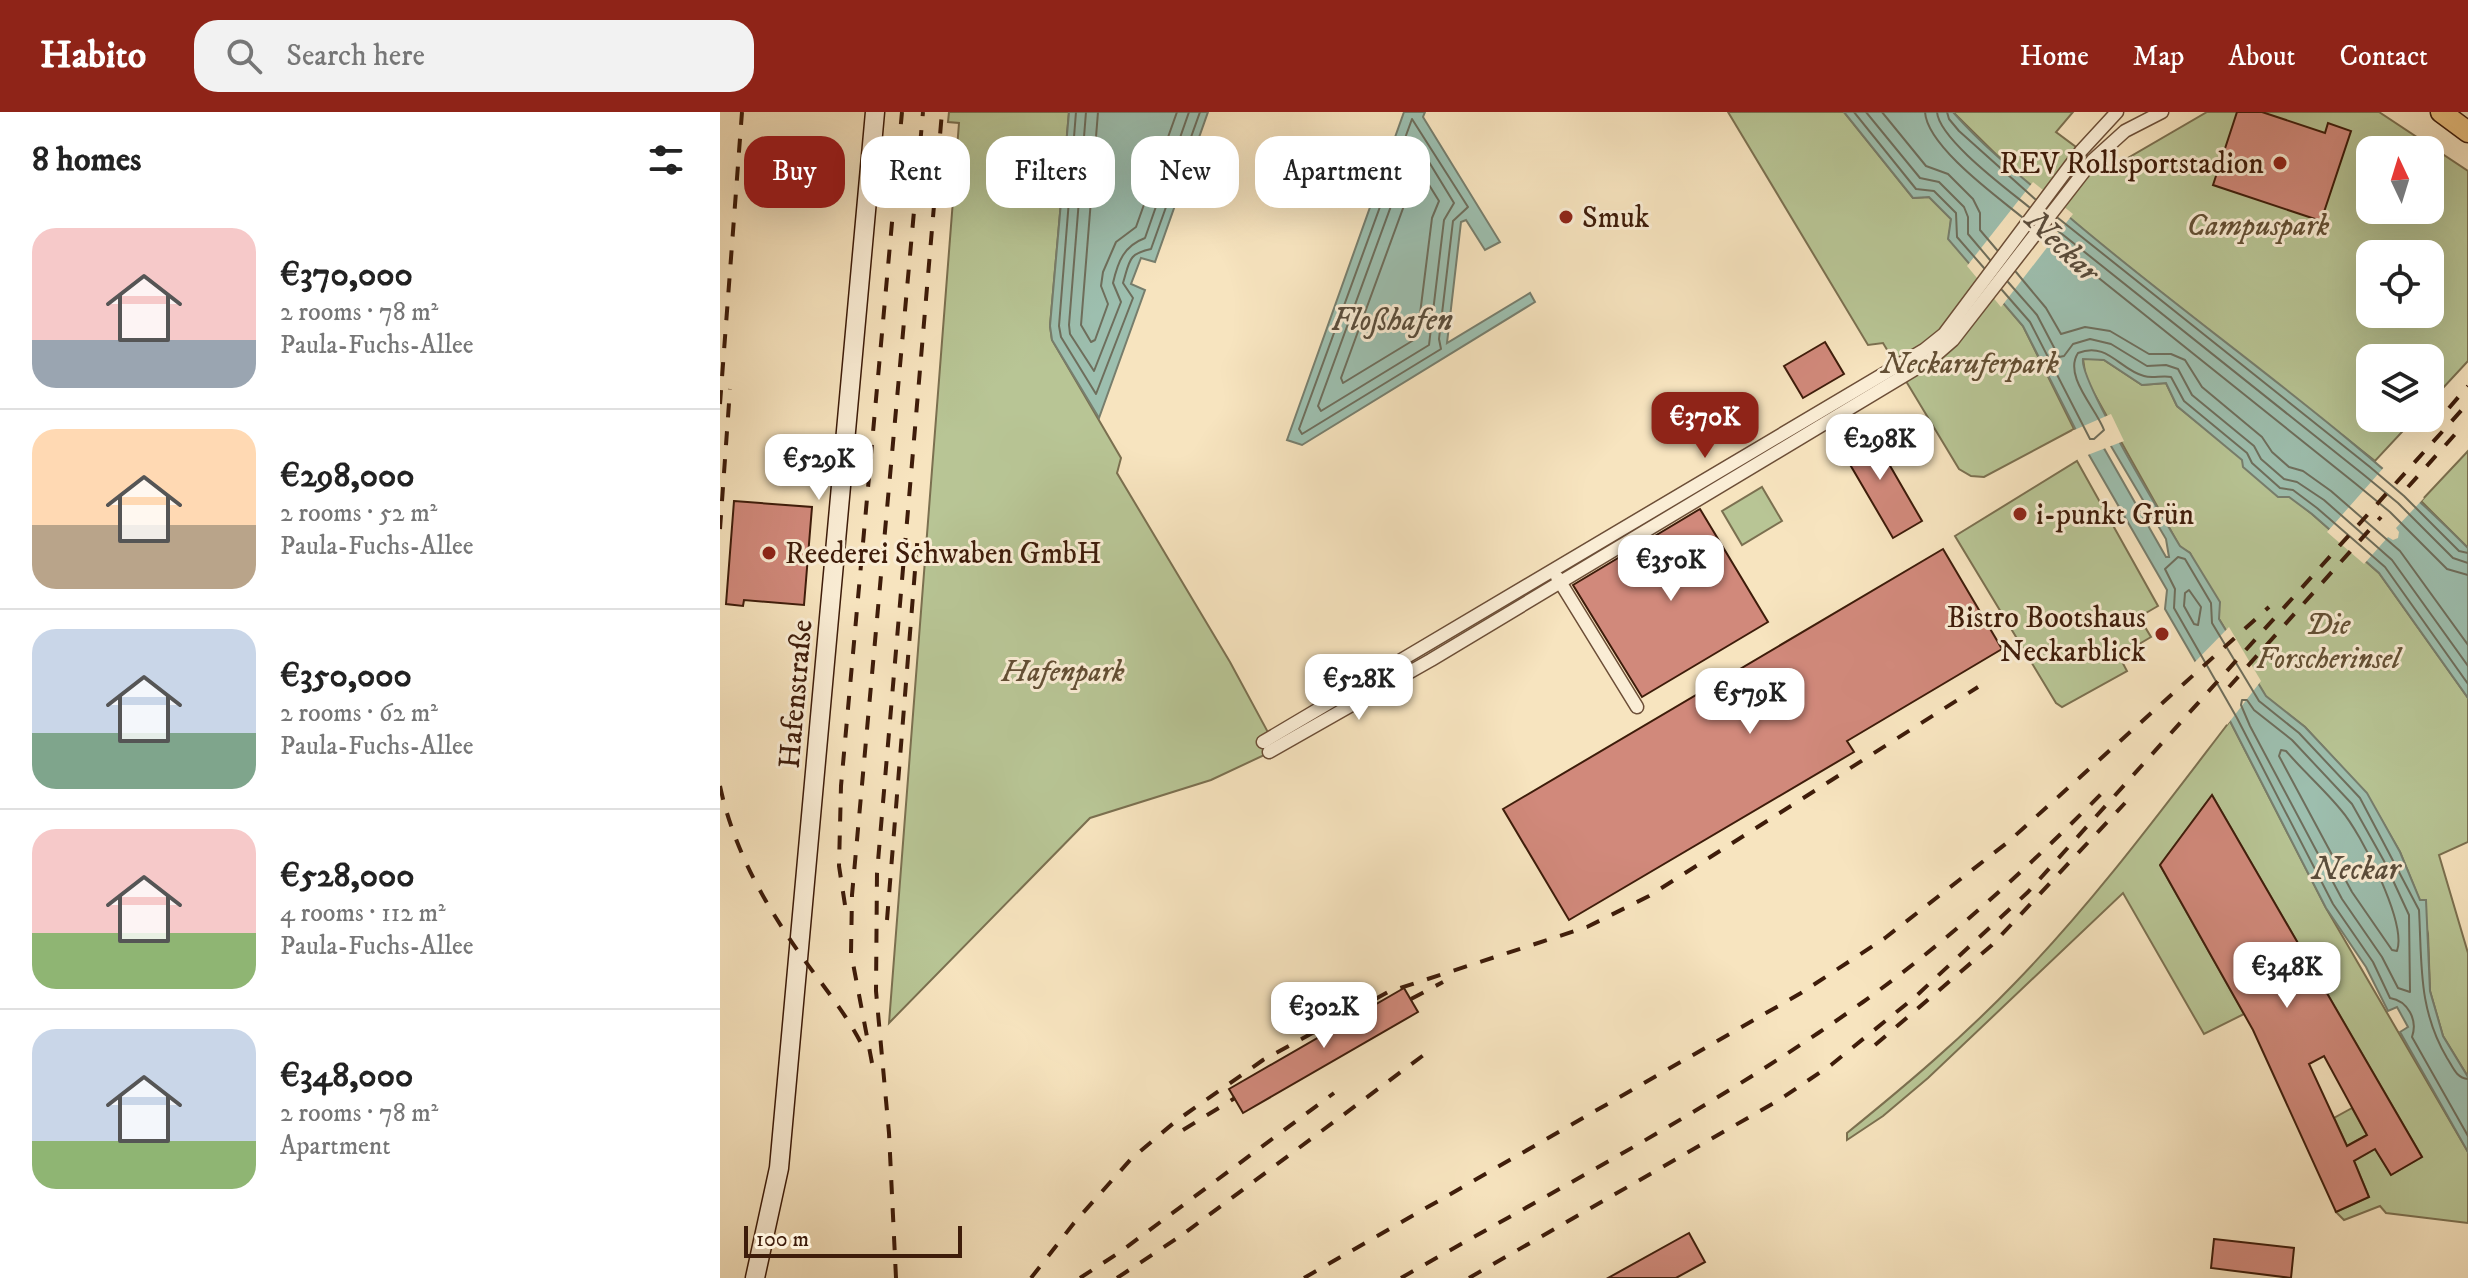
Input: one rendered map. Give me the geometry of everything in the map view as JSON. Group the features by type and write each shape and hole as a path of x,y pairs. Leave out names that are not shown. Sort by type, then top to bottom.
{"main road":[{"name":"Hafenstraße","path":"755,1278 779,1168 875,112"},
{"path":"2441,112 2468,132"}],"street":[{"path":"1949,337 2081,151 2117,112"},
{"path":"1556,576 1424,647 1266,747 1431,660 1556,576 1880,385 1949,337 2093,160 2125,131 2162,112"},
{"path":"1556,576 1637,707"},
{"path":"1424,647 1431,660"}],"green space":[{"name":"Hafenpark","path":"949,112 1069,112 1067,136 986,136 986,208 1060,208 1050,326 1052,340 1121,458 1117,473 1230,662 1277,749 1211,780 1090,818 889,1023 952,208 970,208 970,136 958,136 959,123 948,122"},
{"name":"Neckaruferpark","path":"1728,112 1844,112 1913,198 1929,197 1951,219 1949,239 2023,326 2074,429 1984,477 1971,476 1959,469 1883,343 1868,345"},
{"name":"Campuspark","path":"1953,112 2073,112 2056,132 2107,170 2207,112 2379,112 2415,136 2356,136 2356,224 2444,224 2444,155 2468,171 2468,361 2444,387 2444,344 2356,344 2356,432 2402,432 2375,461 2017,175"},
{"name":"Die Forscherinsel","path":"2083,359 2104,360 2142,385 2166,383 2177,406 2312,514 2379,573 2468,698 2468,842 2439,855 2468,953 2468,1077 2443,1036 2430,991 2428,934 2420,901 2400,852 2366,793 2305,727 2266,697 2219,619 2190,553 2180,547 2086,379"},
{"path":"2468,451 2468,548 2421,501"},
{"path":"2077,461 2158,606 2139,617 2151,637 2119,656 2127,671 2062,707 2056,703 1955,536"},
{"path":"1762,487 1782,521 1742,545 1722,511"},
{"path":"2230,721 2326,908 2468,1152 2468,1223 2386,1213 2380,1206 2344,1220 2336,1212 2369,1197 2354,1161 2375,1149 2391,1175 2422,1157 2212,795 2160,865 2244,1014 2204,1034 2123,893 1928,1078 1883,1116 1847,1140 1847,1133 1954,1042 2043,953 2126,856"},
{"path":"2352,1108 2367,1135 2347,1146 2334,1118"}],"water":[{"path":"1069,112 1208,112 1200,136 1131,136 1131,208 1174,208 1155,262 1141,258 1131,284 1145,290 1099,418 1052,340 1050,326 1060,208 1115,208 1115,136 1067,136"},
{"name":"Floßhafen","path":"1404,112 1425,112 1423,117 1500,242 1485,250 1466,220 1461,222 1447,343 1530,293 1535,302 1302,445 1287,440 1370,208 1430,208 1430,136 1395,136"},
{"name":"Neckar","path":"1844,112 1953,112 2027,182 2124,263 2374,461 2468,548 2468,698 2379,573 2312,514 2289,497 2278,497 2243,467 2242,460 2177,406 2166,383 2142,385 2104,360 2083,359 2094,393 2141,481 2180,546 2190,553 2220,602 2219,619 2266,696 2305,727 2367,793 2400,852 2420,900 2426,900 2430,991 2443,1036 2468,1077 2468,1152 2400,1032 2408,1027 2397,1007 2388,1011 2366,967 2326,908 2230,721 2165,609 2167,590 2085,448 2023,326 1948,239 1951,219 1929,197 1913,198","holes":["2108,441 2166,539 2169,557 2166,557 2101,443"]}],"pier":[{"path":"2033,182 2073,214 2001,307 1967,266"},
{"path":"2111,414 2124,441 2085,456 2072,431"},
{"path":"2386,465 2424,498 2396,528 2398,538 2393,540 2388,537 2364,564 2327,532"},
{"path":"2229,627 2261,681 2227,725 2191,666"}],"building":[{"name":"REV Rollsportstadion","path":"2237,112 2262,112 2325,133 2328,123 2351,131 2321,221 2213,185"},
{"path":"1825,342 1844,374 1803,398 1784,366"},
{"path":"1867,426 1922,521 1893,538 1838,444"},
{"name":"Reederei Schwaben GmbH","path":"734,501 812,507 804,605 744,600 743,606 726,604"},
{"path":"1700,509 1768,622 1642,697 1573,585"},
{"path":"1943,549 2002,649 1847,741 1854,752 1569,920 1503,809"},
{"path":"2212,795 2422,1157 2391,1175 2375,1149 2354,1161 2369,1197 2336,1212 2253,1030 2160,865","holes":["2324,1056 2367,1135 2347,1146 2309,1064"]},
{"path":"1404,988 1418,1012 1243,1113 1229,1089"},
{"path":"1689,1233 1705,1262 1676,1278 1608,1278"},
{"path":"2214,1239 2294,1248 2291,1278 2211,1268"}],"railway":[{"path":"720,404 742,112"},
{"path":"845,905 839,866 841,786 902,112"},
{"path":"872,1063 851,953 852,895 923,112"},
{"path":"896,1278 889,1133 876,991 877,873 942,112"},
{"path":"2449,408 2468,386"},
{"path":"720,529 730,389"},
{"path":"1469,1278 1779,1100 1831,1065 1915,997 2028,892 2468,403"},
{"path":"2408,487 2458,431"},
{"path":"2229,687 2381,517"},
{"path":"887,920 918,533"},
{"path":"1304,1278 1801,993 1885,938 2008,842 2269,607"},
{"path":"1031,1278 1074,1223 1131,1159 1176,1121 1263,1060 1388,992 1587,927 1649,896 1978,687"},
{"path":"720,786 741,852 761,893 863,1047"},
{"path":"1401,1278 1694,1112 1863,1002 1990,899 2108,787"},
{"path":"1875,1045 1992,945 2125,803"},
{"path":"1411,999 1443,982"},
{"path":"1117,1278 1182,1235 1429,1051"},
{"path":"1080,1278 1120,1252 1334,1093"},
{"path":"1183,1130 1235,1098"}],"place":[{"name":"REV Rollsportstadion","path":"2280,163"},
{"name":"Smuk","path":"1566,217"},
{"name":"i-punkt Grün","path":"2020,514"},
{"name":"Reederei Schwaben GmbH","path":"769,553"},
{"name":"Bistro Bootshaus Neckarblick","path":"2162,634"}]}
